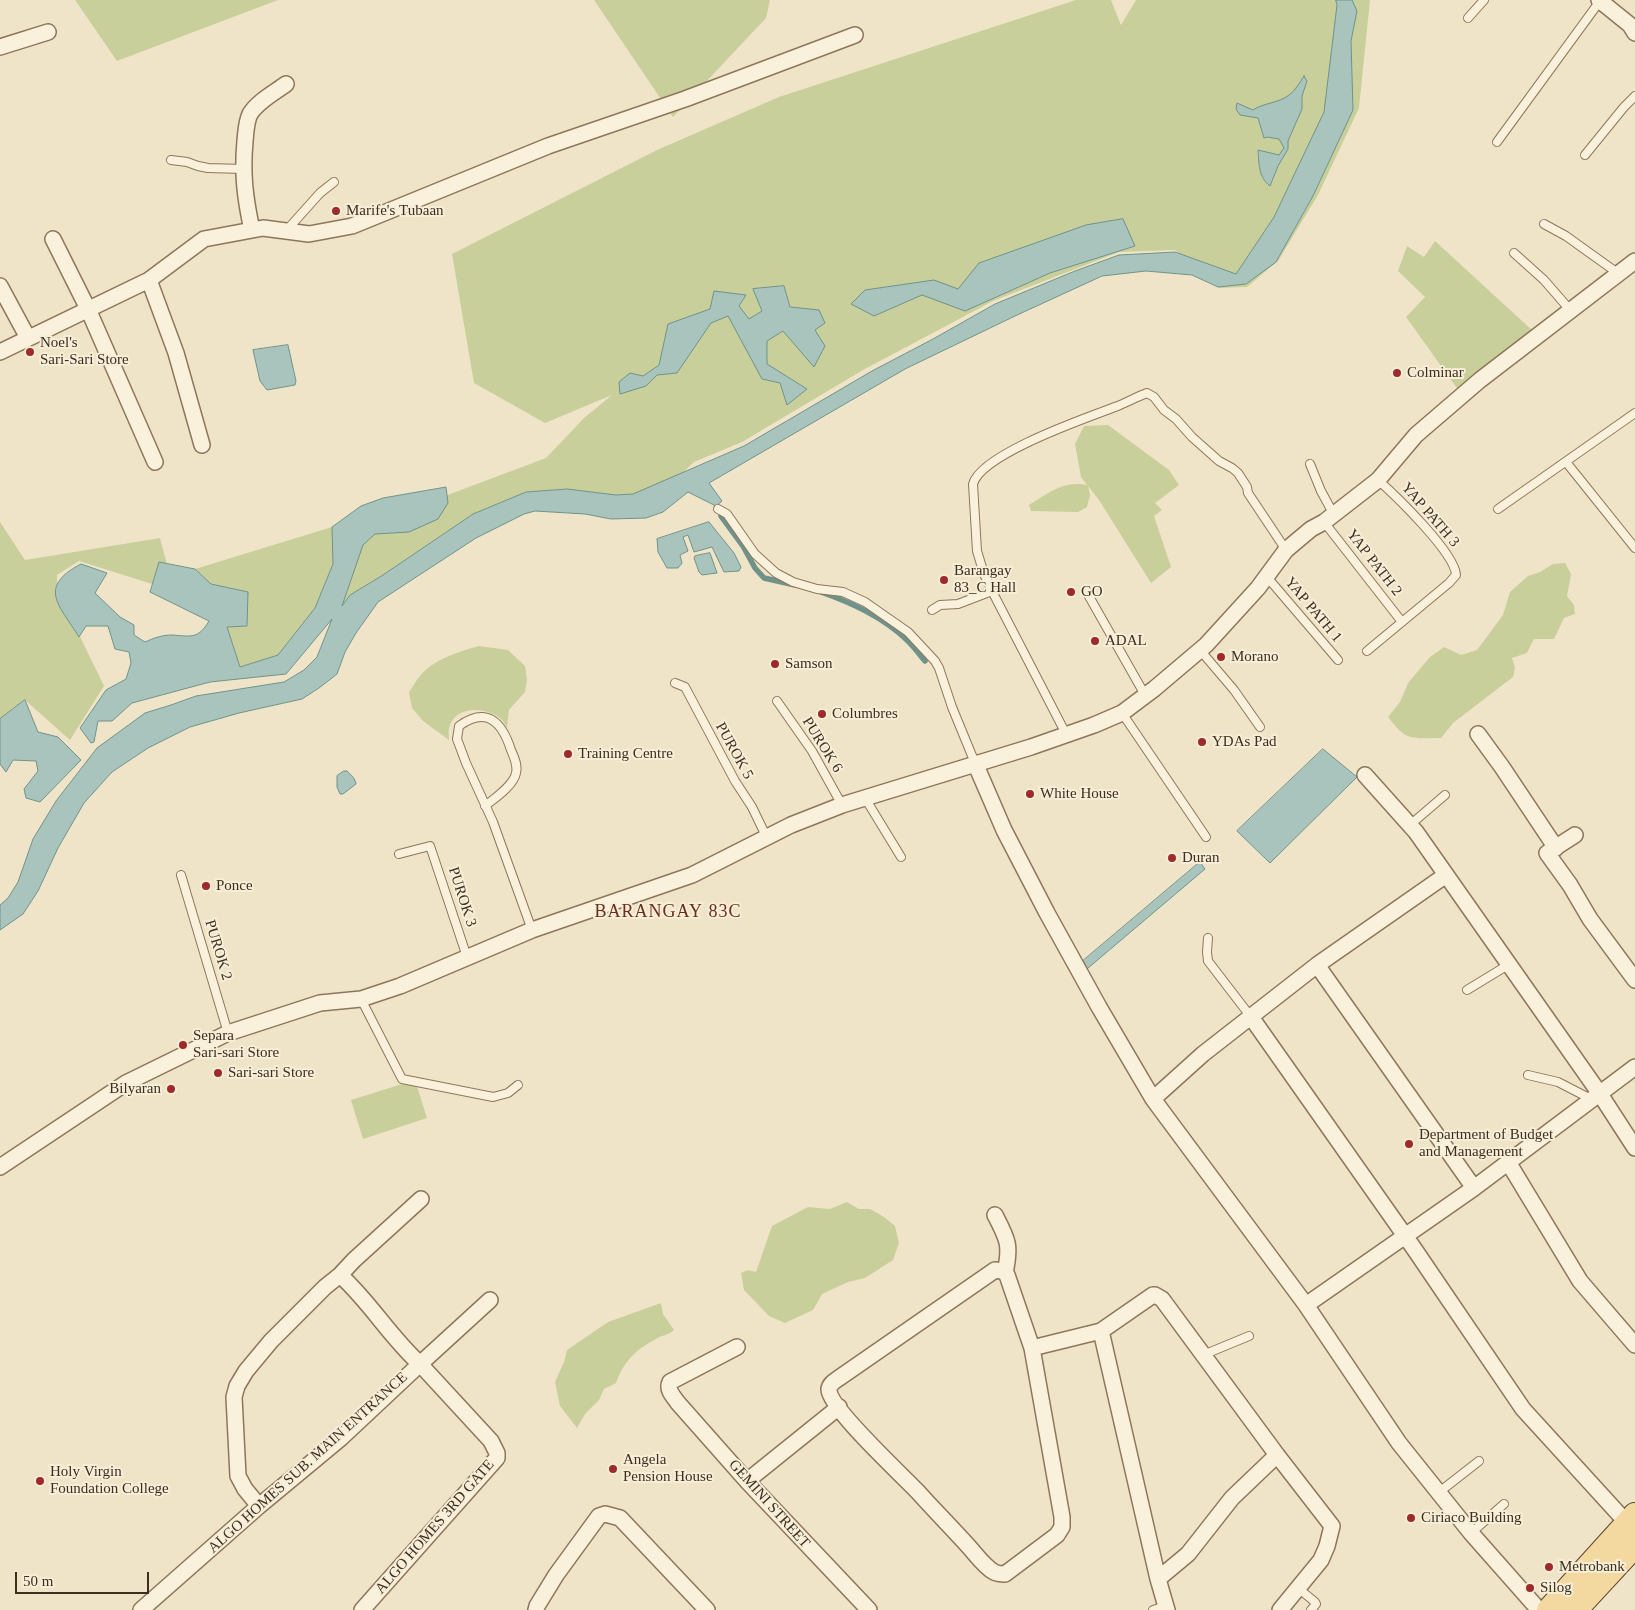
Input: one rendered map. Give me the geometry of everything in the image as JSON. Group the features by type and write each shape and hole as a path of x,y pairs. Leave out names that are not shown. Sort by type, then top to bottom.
{"main road":[{"path":"1548,1610 1631,1519"},
{"path":"1575,1610 1635,1545"}],"street":[{"path":"1600,0 1630,25 1635,33"},
{"path":"0,47 48,32"},
{"path":"0,352 149,280 204,239 263,228 309,234 352,226 548,146 685,99 855,35"},
{"path":"252,230 244,190 243,169 246,130 250,115 258,104 286,84"},
{"path":"53,239 88,309 155,462"},
{"path":"0,1167 126,1083 228,1033 320,1003 361,998 400,986 532,930 692,875 791,824 842,805 1066,734 1122,713 1200,650 1267,577 1286,550 1311,529 1329,519 1378,480 1416,435 1480,380 1634,263"},
{"path":"149,280 176,353 202,445"},
{"path":"0,286 28,338"},
{"path":"1478,734 1556,848"},
{"path":"976,763 1004,830 1047,913 1153,1099 1306,1305 1399,1443 1471,1533 1539,1610"},
{"path":"1365,775 1410,825 1508,965 1595,1097 1635,1148"},
{"path":"1575,835 1548,853 1590,919 1635,980"},
{"path":"1153,1099 1203,1054 1317,965 1446,875"},
{"path":"1317,965 1474,1188"},
{"path":"1251,1017 1405,1236 1523,1409 1631,1519"},
{"path":"1306,1305 1474,1188 1635,1067"},
{"path":"1508,1162 1580,1280 1635,1346"},
{"path":"259,1506 245,1489 238,1476 234,1397 237,1386 246,1371 271,1341 325,1287 421,1199"},
{"path":"995,1215 1009,1246 1005,1273"},
{"path":"995,1270 1008,1275 1032,1348 1062,1517 1062,1527 1057,1535 1005,1574 994,1572 981,1560 916,1490 860,1434 830,1393 831,1383 995,1270"},
{"path":"340,1275 356,1290 406,1352 420,1364 490,1300"},
{"path":"1032,1348 1101,1332 1153,1295 1162,1299 1332,1526 1321,1560 1280,1610"},
{"path":"1101,1332 1158,1579 1162,1609"},
{"name":"GEMINI STREET","path":"737,1347 670,1382 668,1386 670,1390 678,1403 747,1481 869,1610"},
{"name":"ALGO HOMES SUB. MAIN ENTRANCE","path":"140,1610 259,1506 341,1438 420,1364 490,1441"},
{"path":"747,1481 839,1407"},
{"name":"ALGO HOMES 3RD GATE","path":"362,1610 494,1462 497,1458 497,1452 490,1441"},
{"path":"1158,1579 1188,1554 1232,1498 1277,1455"},
{"path":"536,1610 547,1588 599,1516 605,1514 620,1518 707,1610"}],"lane":[{"path":"1468,18 1484,0"},
{"path":"1497,142 1600,0"},
{"path":"1585,155 1624,106 1635,96"},
{"path":"171,160 188,162 208,168 243,169"},
{"path":"286,231 320,193 334,182"},
{"path":"1544,224 1566,236 1619,274"},
{"path":"1514,253 1544,280 1571,311"},
{"path":"1066,734 984,574 976,542 974,478 991,462 1044,434 1147,393 1154,397 1164,410 1176,419 1192,437 1219,461 1238,473 1247,487 1248,493 1286,550"},
{"path":"1498,509 1635,412"},
{"path":"1566,462 1635,548"},
{"name":"YAP PATH 2","path":"1310,464 1329,519 1402,622"},
{"name":"YAP PATH 3","path":"1367,651 1449,583 1456,575 1456,569 1449,557 1417,517 1378,480"},
{"path":"718,509 726,514 755,554 776,573 793,582 817,589 843,592 858,598 908,632 940,668 952,707 976,763"},
{"name":"YAP PATH 1","path":"1267,577 1338,660"},
{"path":"932,610 940,605 958,604 992,591"},
{"path":"1086,591 1145,695"},
{"path":"1200,650 1234,690 1260,727"},
{"name":"PUROK 5","path":"675,683 685,688 735,781 752,807 766,836"},
{"name":"PUROK 6","path":"777,701 812,751 842,805"},
{"path":"1122,713 1206,837"},
{"path":"486,806 501,794 511,782 516,774 516,764 509,743 499,724 488,717 469,718 459,726 458,739 466,763 486,806 532,930"},
{"path":"1410,825 1445,795"},
{"path":"865,798 901,856"},
{"name":"PUROK 3","path":"398,854 430,846 467,956"},
{"name":"PUROK 2","path":"181,875 228,1033"},
{"path":"1208,938 1208,961 1251,1017"},
{"path":"1467,990 1508,965"},
{"path":"361,998 402,1079 493,1097 508,1093 518,1085"},
{"path":"1528,1074 1558,1082 1595,1097"},
{"path":"1203,1355 1249,1336"},
{"path":"1438,1493 1479,1461"},
{"path":"1471,1533 1504,1504"},
{"path":"1298,1588 1315,1602 1316,1604 1311,1610"}],"green space":[{"path":"75,0 278,0 117,61"},
{"path":"594,0 770,0 766,18 673,117"},
{"path":"1076,0 1111,0 1121,25 1136,0 1370,0 1359,108 1318,195 1278,261 1247,287 1219,288 1175,250 1119,252 993,301 863,370 742,442 694,462 674,481 633,494 616,495 567,489 526,492 473,514 350,595 341,608 333,547 333,564 315,608 278,655 240,667 226,626 248,592 211,584 195,569 332,527 333,538 546,458 584,418 612,395 545,423 474,383 452,254 657,150 779,97"},
{"path":"1435,241 1533,331 1459,391 1406,317 1425,297 1398,271 1407,246 1424,257"},
{"path":"1108,425 1169,470 1179,485 1155,503 1162,510 1154,516 1171,567 1151,583 1099,500 1088,486 1090,495 1087,507 1078,512 1031,511 1029,505 1064,486 1071,484 1087,485 1081,477 1075,444 1084,426"},
{"path":"0,522 25,560 160,538 174,591 79,561 57,575 57,589 104,686 70,740 25,700 0,719"},
{"path":"1565,563 1571,574 1567,596 1574,605 1575,614 1564,618 1554,639 1534,639 1527,653 1512,658 1515,668 1513,677 1453,723 1441,738 1410,737 1400,731 1388,717 1400,702 1408,683 1430,657 1444,647 1461,655 1477,650 1503,615 1510,592 1528,576 1540,572 1553,564"},
{"path":"479,646 508,650 525,666 527,680 525,692 509,710 507,728 501,719 494,714 471,710 457,715 452,721 449,729 449,740 423,721 412,708 409,692 432,665 455,654"},
{"path":"415,1080 427,1118 363,1139 351,1100"},
{"path":"847,1202 859,1209 870,1209 895,1226 899,1243 893,1260 865,1278 848,1282 822,1294 813,1310 785,1323 769,1316 744,1290 741,1273 748,1270 756,1272 772,1226 808,1207 830,1209"},
{"path":"661,1303 663,1314 674,1330 649,1343 626,1362 616,1383 604,1389 599,1400 585,1414 577,1428 560,1406 555,1382 567,1350 608,1322"}],"water":[{"path":"1336,0 1352,0 1357,11 1351,41 1353,110 1313,196 1276,262 1246,284 1218,287 1192,275 1146,271 1102,276 905,369 709,483 722,501 716,506 688,492 663,512 646,518 611,519 585,514 535,511 524,514 476,538 378,602 345,652 337,674 302,699 239,713 190,727 148,748 112,772 84,803 58,848 38,891 23,914 0,930 0,905 8,898 18,882 33,839 56,801 97,748 145,713 196,696 284,682 304,670 317,657 332,619 286,674 210,682 132,703 112,721 98,721 94,742 91,743 80,728 106,690 126,679 131,663 129,652 115,649 108,626 86,626 79,637 59,606 56,597 59,581 67,572 81,564 107,573 95,593 120,617 134,625 134,635 145,642 172,635 193,636 201,631 209,621 150,592 159,562 195,569 211,584 248,592 247,626 227,627 240,667 278,655 315,608 333,564 332,527 361,506 383,498 446,487 448,503 438,519 409,532 375,534 363,545 342,606 350,595 473,514 526,492 567,489 616,495 633,494 744,446 872,371 995,304 1075,271 1119,255 1175,252 1236,274 1274,217 1324,112 1337,5"},
{"path":"1304,76 1307,81 1302,96 1302,109 1288,141 1288,149 1278,166 1270,186 1261,174 1258,150 1279,155 1284,148 1279,139 1264,138 1258,118 1240,115 1236,109 1237,103 1253,110 1281,100 1293,91"},
{"path":"1123,219 1135,246 1050,273 965,311 922,295 874,316 851,304 865,290 934,280 958,289 979,263 1086,225"},
{"path":"784,286 790,307 819,310 825,323 815,330 825,346 814,367 783,331 767,341 767,364 807,389 787,405 780,383 762,379 728,316 711,323 677,373 657,375 646,386 620,394 619,382 630,373 643,376 659,365 668,324 710,309 714,291 746,295 739,306 749,319 762,311 753,289"},
{"path":"288,345 296,381 295,385 267,390 260,381 253,350"},
{"path":"709,522 734,553 741,567 739,571 724,572 712,547 694,552 688,535 683,537 688,551 680,555 682,563 678,568 667,568 658,552 657,539"},
{"path":"710,553 717,573 702,575 694,558 695,556"},
{"path":"25,700 38,732 58,737 81,760 40,802 26,798 24,789 38,771 36,761 13,760 6,772 0,764 0,719"},
{"path":"1323,749 1357,777 1270,863 1237,831"},
{"path":"344,771 351,775 356,784 343,794 340,794 337,787 337,776"},
{"path":"1200,862 1205,869 1081,974 1077,966"}],"waterway":[{"path":"721,516 743,546 755,568 764,578 795,585"},
{"path":"821,592 856,606 878,618 908,641 925,661"}],"place":[{"name":"Marife's Tubaan","path":"336,211"},
{"name":"Noel's Sari-Sari Store","path":"30,352"},
{"name":"Colminar","path":"1397,373"},
{"name":"Barangay 83_C Hall","path":"944,580"},
{"name":"GO","path":"1071,592"},
{"name":"ADAL","path":"1095,641"},
{"name":"Morano","path":"1221,657"},
{"name":"Samson","path":"775,664"},
{"name":"Columbres","path":"822,714"},
{"name":"YDAs Pad","path":"1202,742"},
{"name":"Training Centre","path":"568,754"},
{"name":"White House","path":"1030,794"},
{"name":"Duran","path":"1172,858"},
{"name":"Ponce","path":"206,886"},
{"name":"Separa Sari-sari Store","path":"183,1045"},
{"name":"Sari-sari Store","path":"218,1073"},
{"name":"Bilyaran","path":"171,1089"},
{"name":"Department of Budget and Management","path":"1409,1144"},
{"name":"Angela Pension House","path":"613,1469"},
{"name":"Holy Virgin Foundation College","path":"40,1481"},
{"name":"Ciriaco Building","path":"1411,1518"},
{"name":"Metrobank","path":"1549,1567"},
{"name":"Silog","path":"1530,1588"}],"district":[{"name":"BARANGAY 83C","path":"668,912"}]}
